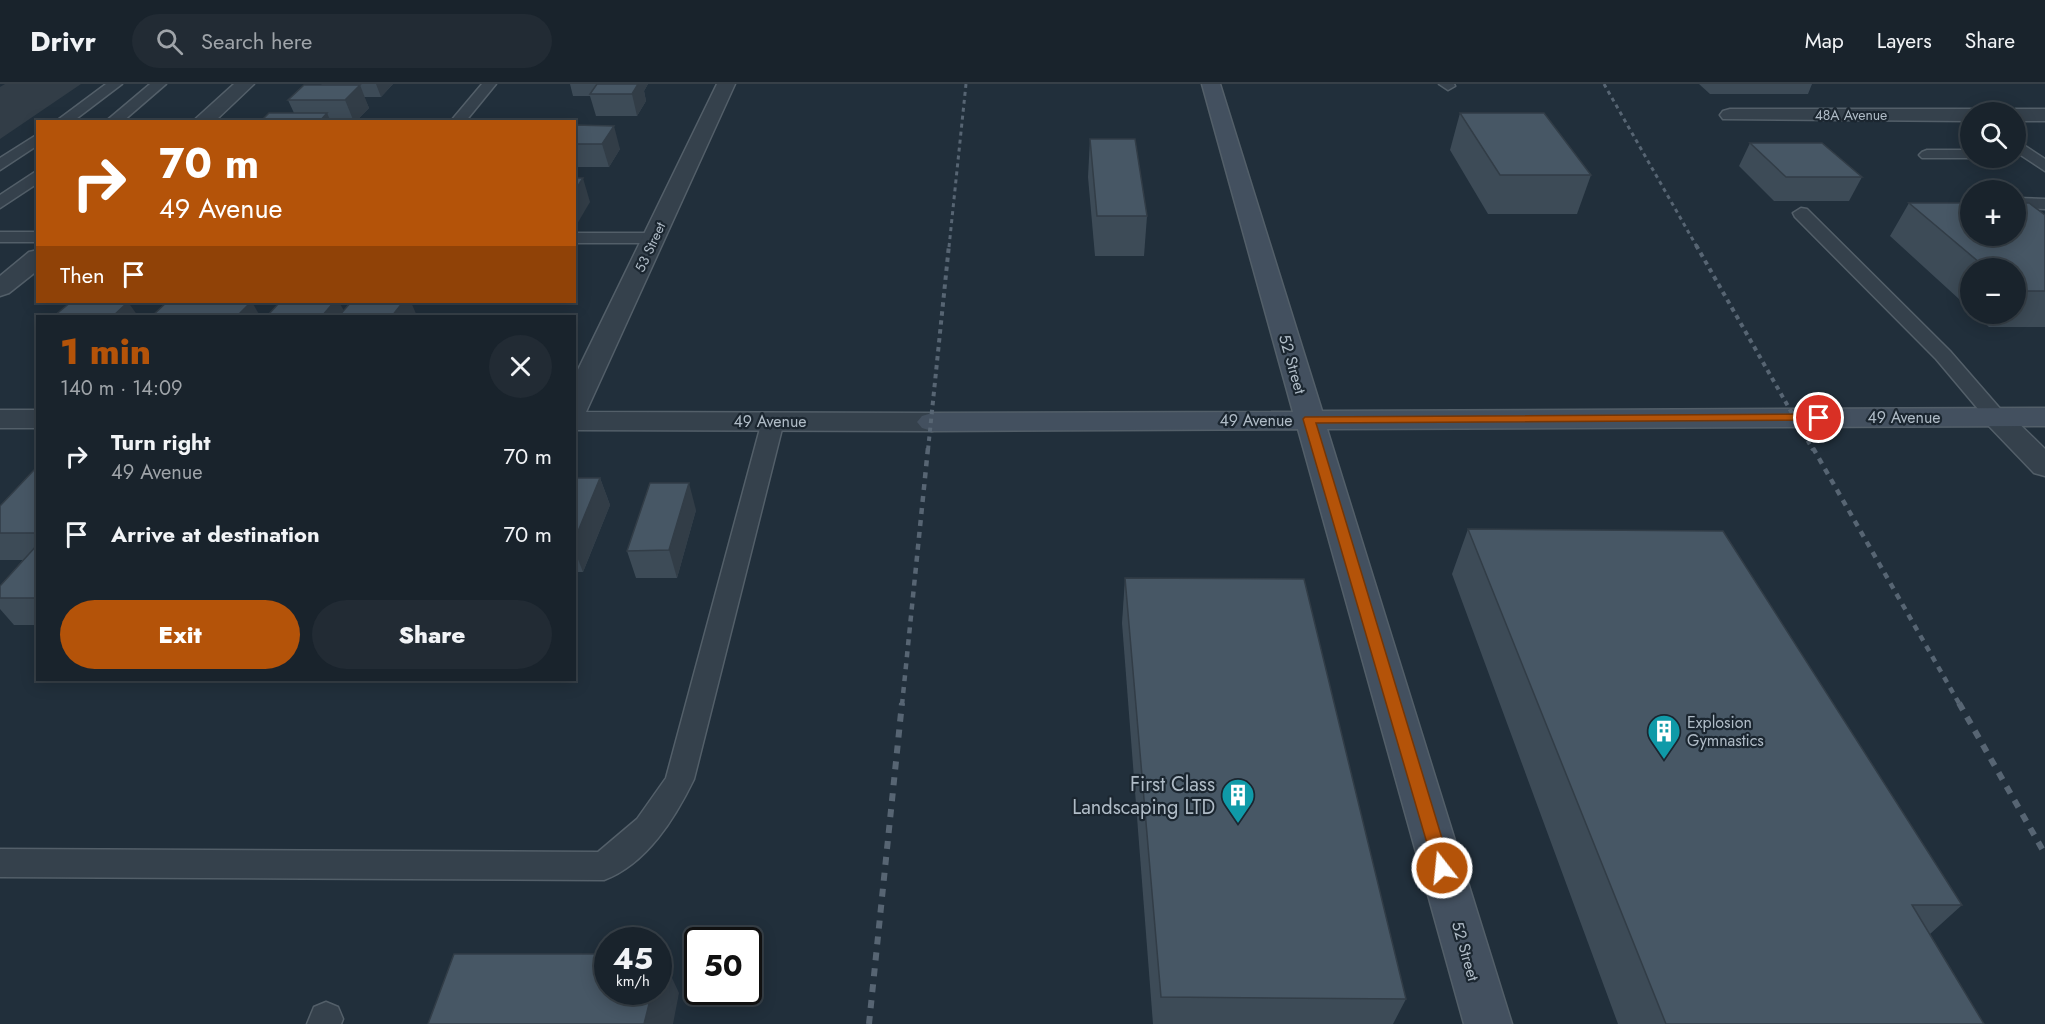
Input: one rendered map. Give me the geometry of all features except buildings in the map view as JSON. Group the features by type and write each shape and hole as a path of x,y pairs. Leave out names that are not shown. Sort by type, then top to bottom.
{"main road":[{"name":"52 Street","path":"1211,84 1488,1024"},
{"name":"49 Avenue","path":"932,422 2045,417"}],"street":[{"path":"203,120 245,84"},
{"name":"53 Street","path":"576,405 726,84"},
{"name":"48A Avenue","path":"1730,115 1960,115"},
{"path":"2026,115 2045,115"},
{"path":"0,288 36,259"},
{"path":"1996,417 2045,466"},
{"path":"0,419 36,419"},
{"name":"49 Avenue","path":"576,421 932,422"}],"lane":[{"path":"65,120 115,84"},
{"path":"114,120 159,84"},
{"path":"460,120 489,84"},
{"path":"0,165 36,139"},
{"path":"1927,155 1960,155"},
{"path":"2026,156 2045,166"},
{"path":"0,203 36,176"},
{"path":"2026,203 2045,204"},
{"path":"1801,213 1943,355 1996,417"},
{"path":"0,237 36,237"},
{"path":"576,238 654,238"},
{"path":"0,863 604,866 651,828 669,803 681,779 773,421"}],"railway":[{"path":"949,247 966,84"},
{"path":"1604,84 1697,247"},
{"path":"928,450 949,245"},
{"path":"1696,245 1813,450"},
{"path":"902,705 928,448"},
{"path":"1813,448 1960,705"},
{"path":"869,1024 902,703"},
{"path":"1959,703 2045,854"}],"place":[{"name":"Explosion Gymnastics","path":"1664,760"},
{"name":"First Class Landscaping LTD","path":"1238,824"}],"route":[{"path":"1442,868 1309,419 1819,418"}]}
